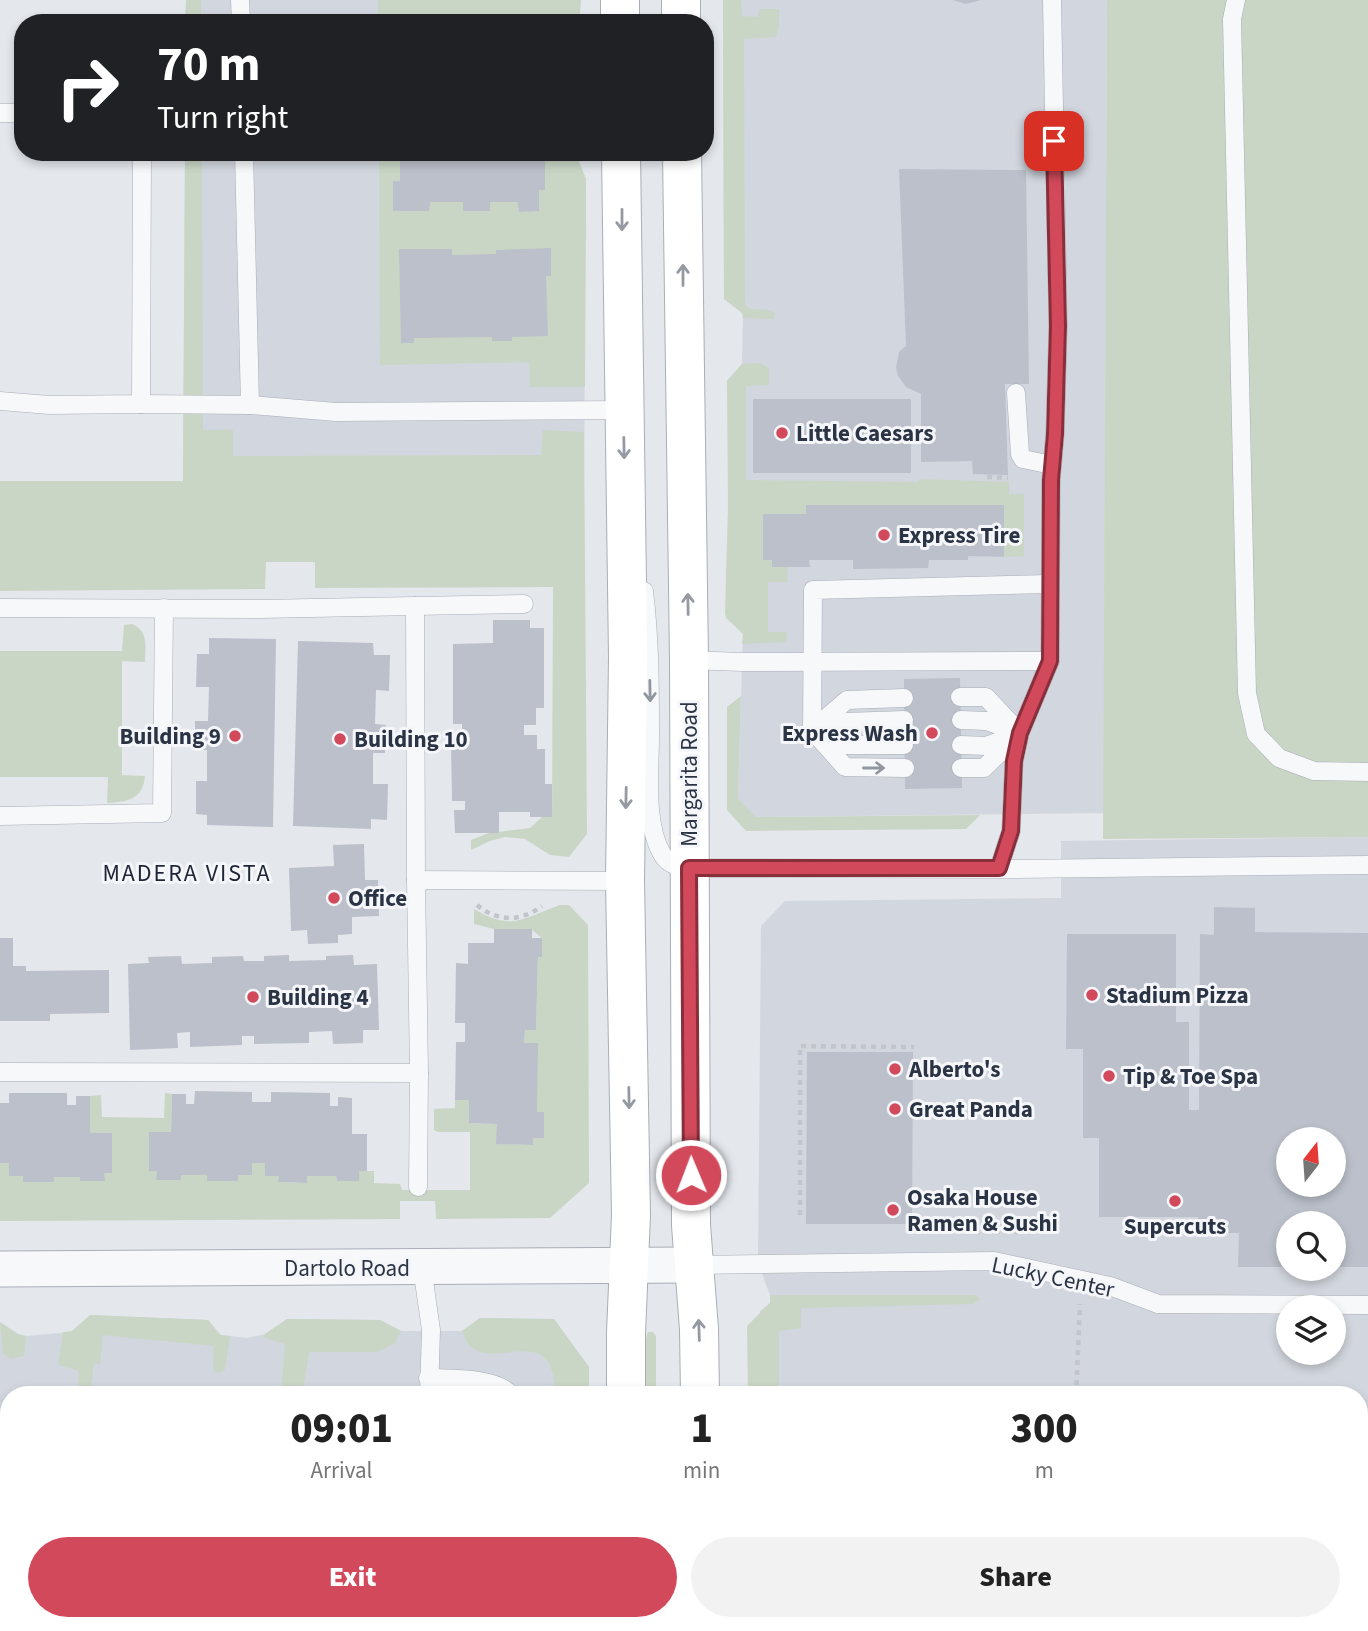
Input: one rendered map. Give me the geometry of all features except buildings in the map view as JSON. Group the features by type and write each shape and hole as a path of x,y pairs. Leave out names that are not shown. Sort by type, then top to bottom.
{"main road":[{"path":"621,161 628,657 625,881 631,1215 626,1386"},
{"name":"Margarita Road","path":"682,161 689,660 691,1225 699,1329 700,1386"}],"street":[{"name":"Dartolo Road","path":"0,1269 694,1265"}],"lane":[{"path":"999,868 1011,831 1014,761 1020,733 1050,661 1052,465 1058,326 1052,0"},
{"path":"1236,0 1232,19 1247,693 1255,734 1279,758 1314,771 1368,772"},
{"path":"141,404 142,161"},
{"path":"244,161 250,405"},
{"path":"1016,393 1020,454 1023,460 1052,465"},
{"path":"0,401 49,405 250,405 336,412 624,410"},
{"path":"625,528 643,580 649,633 651,818 657,843 667,862 689,868 1368,865"},
{"path":"905,768 845,767 811,730 813,590 1050,584"},
{"path":"0,608 260,609 524,604"},
{"path":"415,606 418,1187"},
{"path":"0,816 162,813 164,608"},
{"path":"689,660 1050,661"},
{"path":"960,697 986,697 1020,733"},
{"path":"811,730 847,700 904,698"},
{"path":"811,730 846,722 904,720"},
{"path":"961,720 987,721 1020,733"},
{"path":"811,730 845,745 904,745"},
{"path":"961,745 986,746 1020,733"},
{"path":"961,768 984,768 1020,733"},
{"path":"416,880 625,881"},
{"path":"0,1072 419,1073"},
{"name":"Lucky Center","path":"694,1265 994,1261 1110,1286 1158,1304 1368,1305"},
{"path":"422,1268 431,1330 428,1386 478,1381 494,1386"}],"path":[{"path":"988,477 1009,478"},
{"path":"473,901 487,913 502,918 516,918 533,913 546,904"},
{"path":"800,1215 800,1046 914,1047"},
{"path":"965,1232 1018,1232"},
{"path":"1076,1386 1080,1295 1085,1280"}],"shaded area":[{"path":"186,0 581,0 580,14 186,14"},
{"path":"723,0 1107,0 1104,813 756,817 738,800 743,634 727,381 742,364 743,313 724,299"},
{"path":"185,161 579,161 586,179 584,485 183,482"},
{"path":"1368,837 1368,1386 761,1386 760,1311 770,1303 770,1295 758,1263 761,926 785,901 1061,898 1061,841"},
{"path":"90,1315 208,1320 221,1335 247,1338 265,1334 287,1319 380,1320 401,1331 462,1331 480,1318 554,1319 589,1367 589,1386 0,1386 0,1322 26,1336 72,1332"}],"green space":[{"path":"186,0 201,0 201,14 185,14"},
{"path":"378,0 581,0 580,14 378,14"},
{"path":"723,0 741,0 742,16 758,17 759,9 779,9 776,37 744,39 745,305 750,309 772,311 775,313 773,319 743,318 742,313 724,299"},
{"path":"1107,0 1368,0 1368,837 1103,839"},
{"path":"185,161 202,161 203,430 233,430 233,456 541,455 543,430 584,432 587,834 569,857 550,855 525,839 505,837 471,850 471,840 489,833 530,828 542,817 552,816 553,587 315,588 315,562 266,562 265,589 0,591 0,481 183,481"},
{"path":"379,161 579,161 586,179 585,387 530,387 529,362 380,365"},
{"path":"761,363 769,368 769,385 746,386 746,480 919,482 919,479 1009,482 1009,494 1024,494 1024,556 1004,557 1004,505 806,505 806,514 763,514 763,560 772,560 772,567 788,567 787,582 768,582 768,632 786,632 787,640 742,644 743,634 726,618 725,613 727,381 742,364"},
{"path":"132,624 144,635 145,662 122,661 122,775 145,776 138,794 122,802 107,803 108,777 0,777 0,651 122,651 124,625"},
{"path":"741,696 738,799 756,817 980,815 966,829 746,831 727,810 727,707"},
{"path":"560,905 569,905 588,925 589,1183 550,1218 436,1219 435,1201 400,1201 400,1219 0,1221 0,1163 9,1163 23,1176 23,1182 54,1177 104,1181 104,1173 112,1172 112,1134 90,1133 90,1096 101,1095 102,1117 164,1118 165,1093 172,1094 171,1132 149,1132 149,1171 157,1171 157,1180 180,1180 181,1175 207,1175 238,1181 238,1175 252,1175 252,1163 265,1163 266,1176 279,1176 279,1182 306,1183 307,1176 336,1176 337,1181 359,1181 359,1171 374,1171 374,1183 400,1184 402,1190 470,1190 470,1132 434,1130 434,1109 455,1108 455,1100 469,1100 469,1123 497,1124 497,1144 532,1145 533,1138 544,1138 544,1113 537,1112 524,1043 525,1030 536,1030 538,957 542,957 542,938 531,929 494,929 474,924 474,909 498,920 508,921 527,918"},
{"path":"770,1295 976,1295 980,1299 973,1304 801,1308 801,1328 779,1331 779,1386 748,1386 747,1326 770,1303"},
{"path":"90,1315 208,1320 220,1335 230,1336 225,1369 215,1372 214,1346 103,1335 100,1364 94,1363 91,1386 78,1386 77,1370 58,1365 63,1332 72,1331"},
{"path":"480,1318 554,1319 589,1367 589,1386 554,1386 552,1372 545,1359 535,1353 481,1352 470,1346 462,1331"},
{"path":"287,1319 380,1320 401,1331 395,1343 377,1352 309,1352 303,1386 282,1386 285,1344 264,1338 265,1334"},
{"path":"0,1322 26,1336 24,1356 10,1359 3,1353"},
{"path":"648,1332 653,1332 656,1336 656,1386 644,1386 644,1344"}],"place":[{"name":"Little Caesars","path":"782,433"},
{"name":"Express Tire","path":"884,535"},
{"name":"Express Wash","path":"932,733"},
{"name":"Building 9","path":"235,736"},
{"name":"Building 10","path":"340,739"},
{"name":"Office","path":"334,898"},
{"name":"Stadium Pizza","path":"1092,995"},
{"name":"Building 4","path":"253,997"},
{"name":"Alberto's","path":"895,1069"},
{"name":"Tip & Toe Spa","path":"1109,1076"},
{"name":"Great Panda","path":"895,1109"},
{"name":"Supercuts","path":"1175,1201"},
{"name":"Osaka House Ramen & Sushi","path":"893,1210"}],"district":[{"name":"MADERA VISTA","path":"187,873"}],"route":[{"path":"691,1175 689,868 999,868 1011,831 1014,761 1020,733 1050,661 1051,480 1058,326 1054,141"}]}
